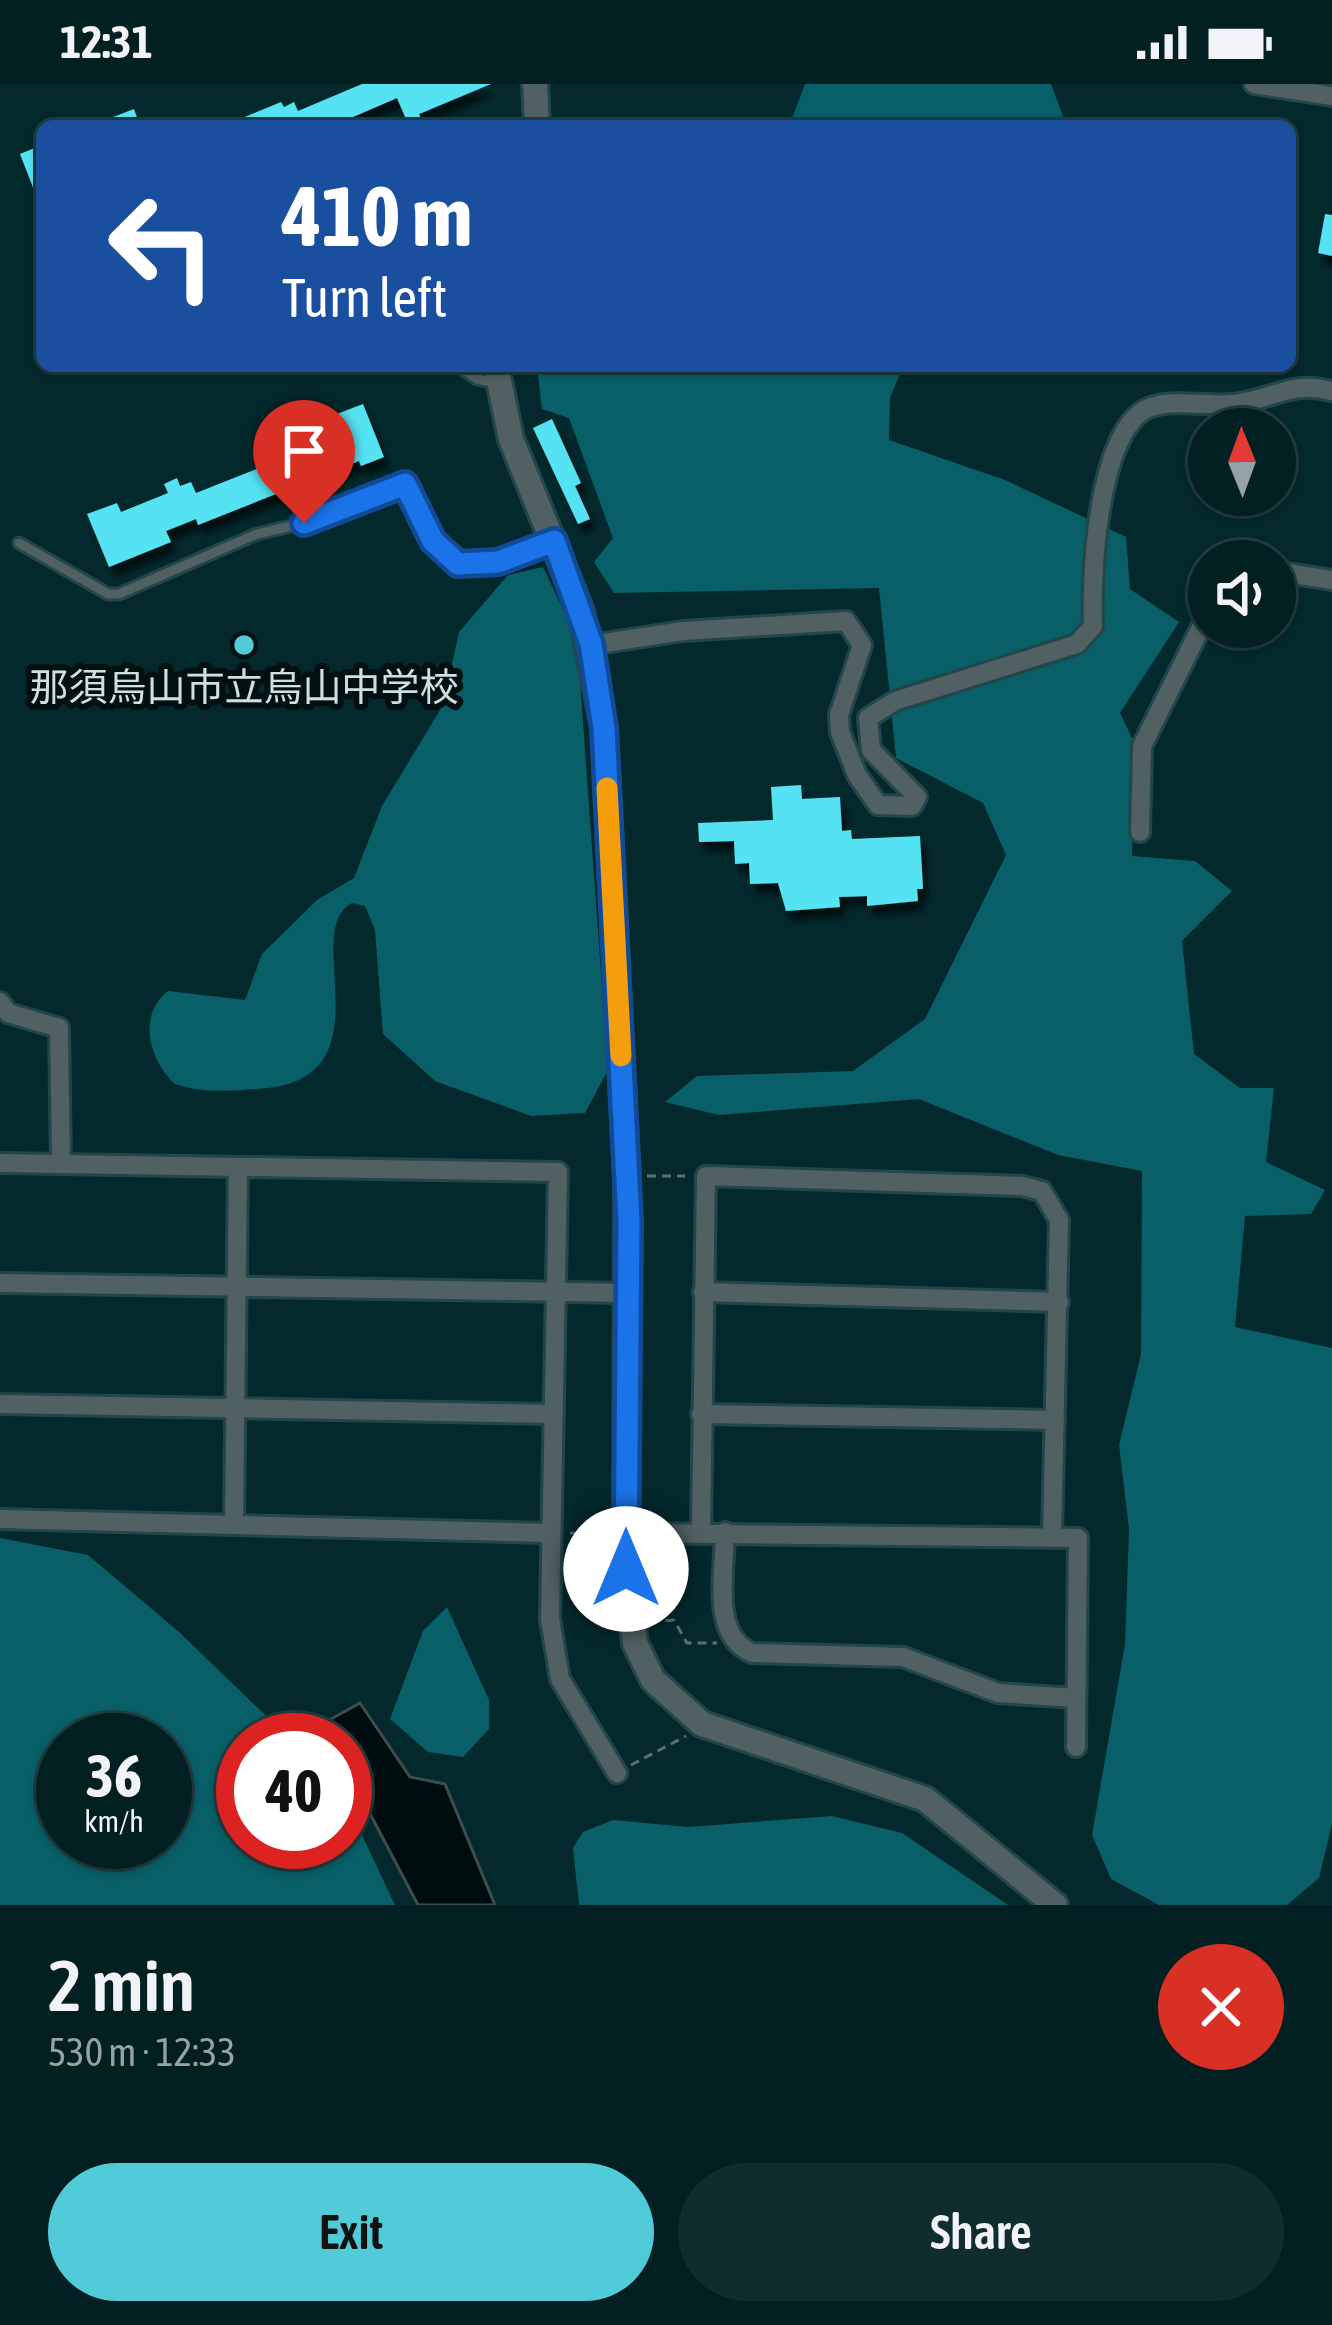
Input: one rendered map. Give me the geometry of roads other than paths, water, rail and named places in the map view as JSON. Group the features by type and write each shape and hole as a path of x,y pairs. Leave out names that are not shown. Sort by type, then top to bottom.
{"street":[{"path":"536,84 537,120"},
{"path":"1254,84 1332,96"},
{"path":"496,375 511,439 591,644 604,728 627,1176 626,1533 631,1624 653,1680 702,1724 925,1799 1055,1905"},
{"path":"591,644 683,631 846,622 862,645 839,715 844,749 878,805 912,806 917,797 912,788 871,750 868,718 895,701 1077,644 1093,626 1096,526 1120,443 1142,412 1155,406 1238,404 1304,383 1332,391"},
{"path":"1296,574 1332,580"},
{"path":"1140,832 1142,746 1191,648"},
{"path":"0,1002 8,1013 59,1028 61,1164"},
{"path":"0,1163 558,1172 550,1619 560,1679 616,1773"},
{"path":"234,1524 238,1167"},
{"path":"701,1532 706,1176 1022,1186 1042,1191 1059,1220 1052,1536"},
{"path":"0,1283 628,1293"},
{"path":"703,1292 1059,1302"},
{"path":"0,1405 554,1414"},
{"path":"701,1414 1055,1420"},
{"path":"0,1519 550,1533"},
{"path":"725,1532 729,1640 752,1653 903,1657 998,1693 1076,1698"},
{"path":"626,1533 1078,1538 1076,1747"}],"lane":[{"path":"467,372 477,379 496,375"},
{"path":"19,543 107,594 119,594 257,535 405,484 433,541 458,564 498,562 554,541"}],"place":[{"name":"那須烏山市立烏山中学校","path":"244,645"}]}
